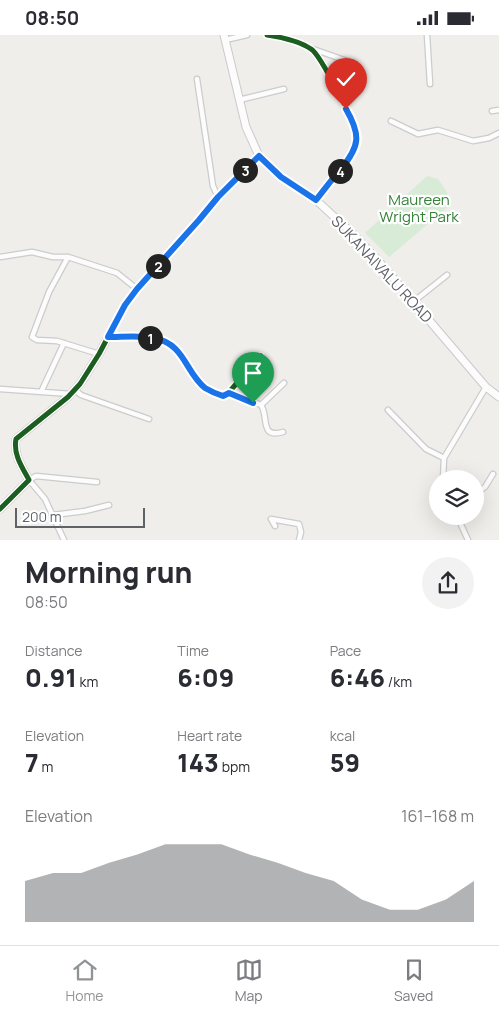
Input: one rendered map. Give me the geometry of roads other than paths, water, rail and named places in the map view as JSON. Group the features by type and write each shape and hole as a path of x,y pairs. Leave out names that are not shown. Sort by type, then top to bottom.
{"main road":[{"name":"SUKANAIVALU ROAD","path":"224,37 246,127 259,156 281,177 316,200 370,253 486,387 499,397"},
{"path":"0,509 29,480 16,455 14,447 16,439 73,392 80,384 99,354 125,305 137,289 218,197 259,156"}],"street":[{"path":"224,37 247,35"},
{"path":"267,35 281,37 350,62 330,76"},
{"path":"427,35 430,84"},
{"path":"312,49 322,61 330,76 353,121 358,137 356,149 350,160 316,200"},
{"path":"197,79 213,186 218,197"},
{"path":"239,100 284,89"},
{"path":"492,111 499,110"},
{"path":"391,121 418,134 438,130 473,141 489,138 499,133"},
{"path":"0,257 32,252 53,257 68,257 117,273 137,289"},
{"path":"68,257 49,292 32,337 37,340 64,343 99,354"},
{"path":"414,302 447,275"},
{"path":"108,337 154,338 165,342 184,358 192,373 204,387 223,396 229,393 261,357"},
{"path":"41,392 64,343"},
{"path":"261,405 284,383"},
{"path":"443,470 444,458 486,387"},
{"path":"0,389 73,392 149,419"},
{"path":"229,393 261,405 264,409 268,430 274,433 283,432"},
{"path":"388,410 426,449 444,458"},
{"path":"484,488 493,474"},
{"path":"64,540 45,499 29,480 36,476 97,482"},
{"path":"53,515 85,511 109,505"},
{"path":"274,526 271,519 298,524 302,532 299,540"},
{"path":"461,525 468,540"}],"park label":[{"name":"Maureen Wright Park","path":"419,208"}]}
